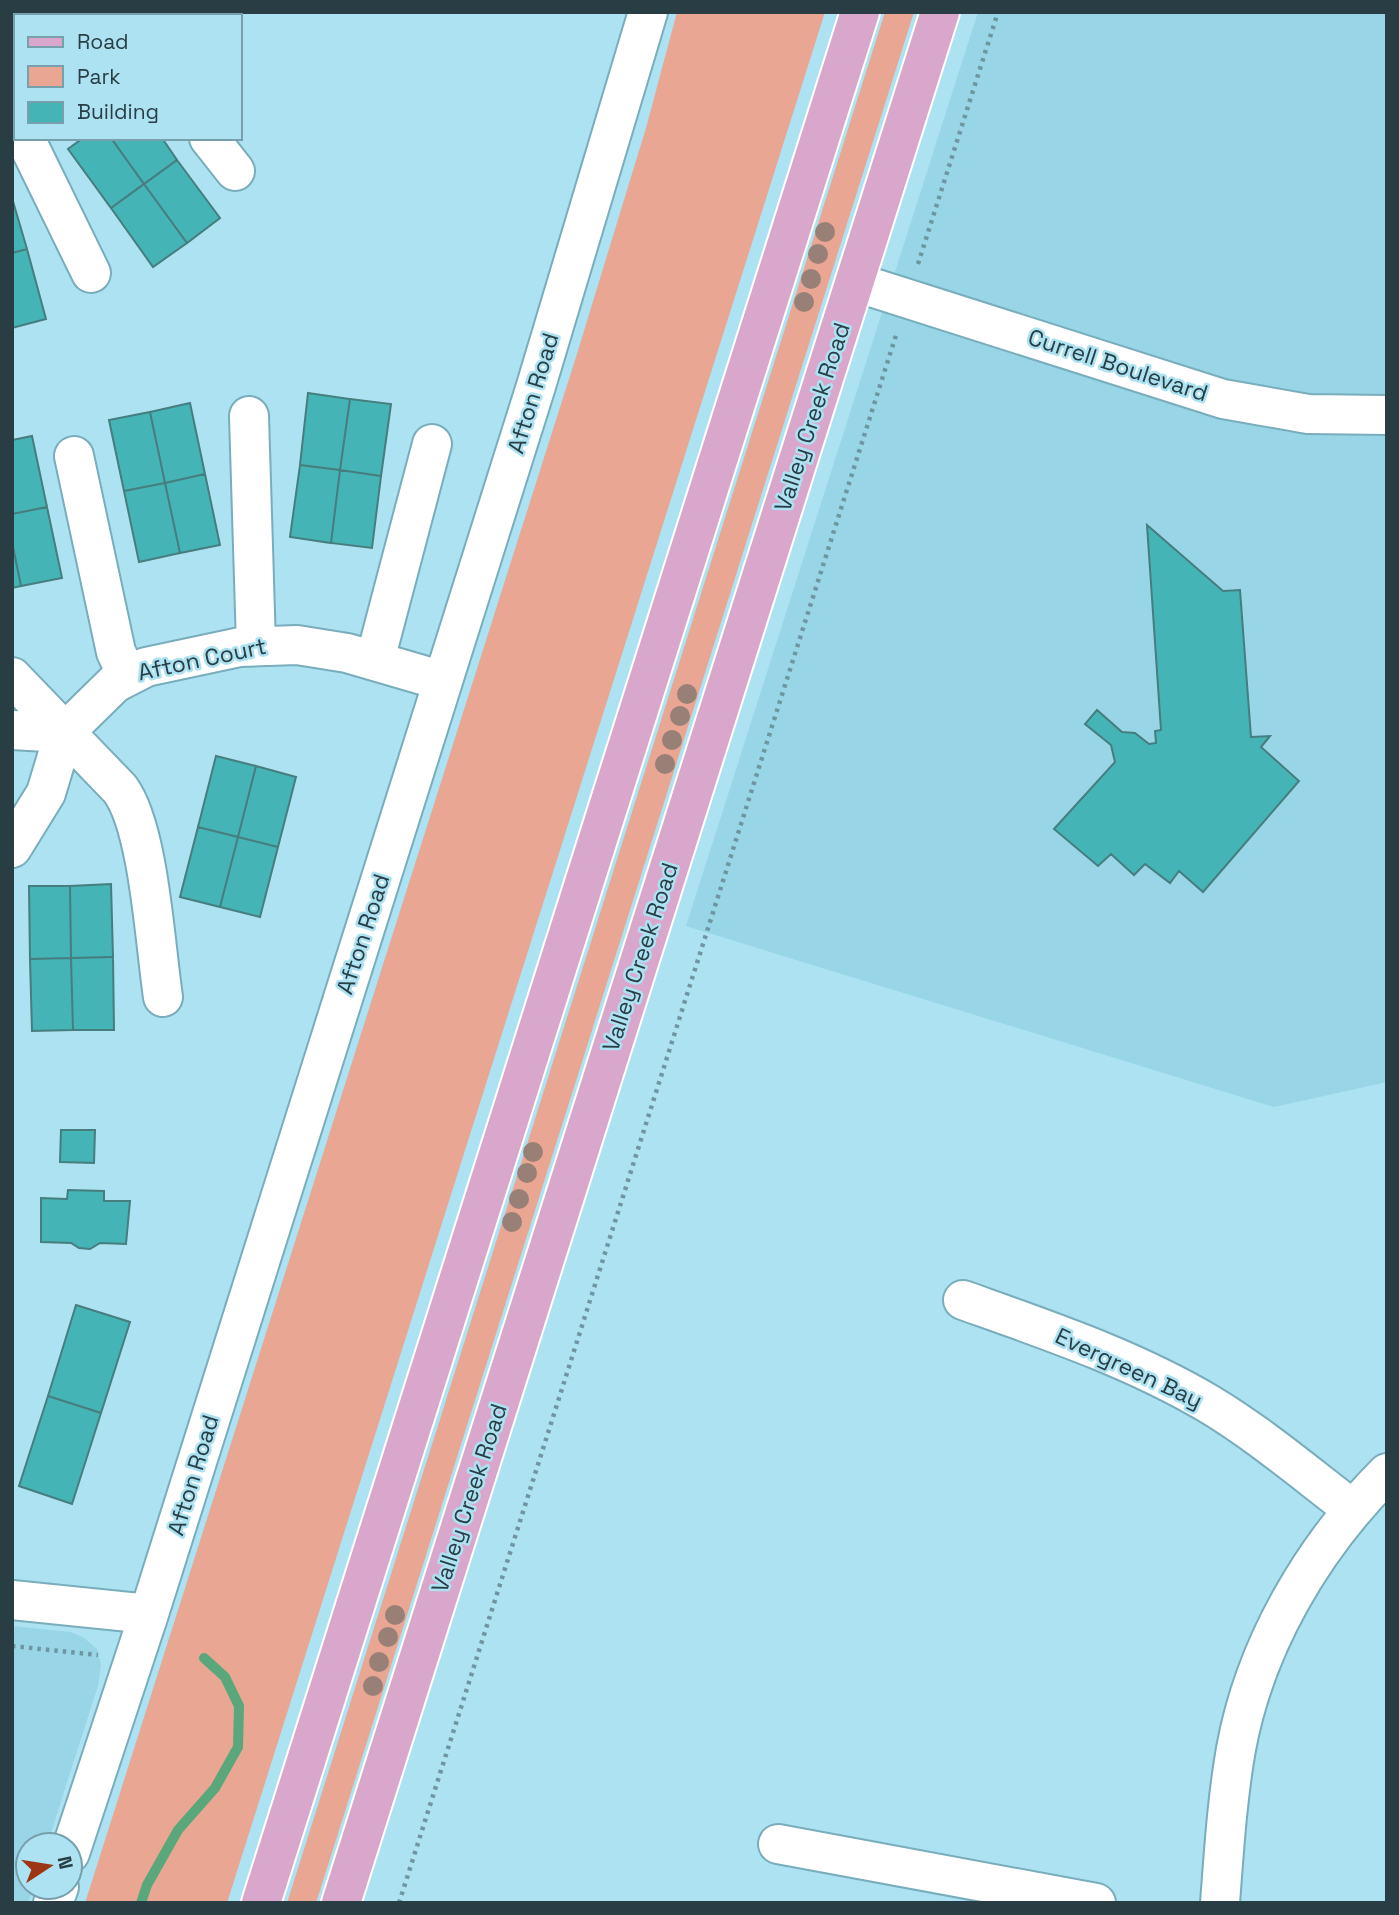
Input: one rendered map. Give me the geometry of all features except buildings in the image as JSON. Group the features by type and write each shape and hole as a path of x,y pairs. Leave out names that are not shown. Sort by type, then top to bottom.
{"main road":[{"path":"261,1903 860,12"},
{"name":"Valley Creek Road","path":"341,1903 940,12"}],"street":[{"name":"Afton Road","path":"77,1831 149,1614 540,373 648,12"},
{"path":"26,140 91,273"},
{"path":"211,140 235,171"},
{"name":"Currell Boulevard","path":"855,282 1223,399 1308,414 1387,415"},
{"path":"249,416 256,645"},
{"path":"375,660 432,444"},
{"path":"74,456 116,652 127,675"},
{"name":"Afton Court","path":"64,733 103,692 127,675 163,663 256,645 314,647 375,660 443,681"},
{"path":"12,677 120,789 131,805 141,845 163,997"},
{"path":"12,730 64,733"},
{"path":"12,848 46,793 64,733"},
{"name":"Evergreen Bay","path":"963,1300 1096,1347 1158,1376 1260,1438 1352,1508"},
{"path":"1220,1903 1230,1788 1251,1691 1277,1626 1309,1568 1352,1508 1387,1473"},
{"path":"12,1600 149,1614"},
{"path":"778,1844 1096,1903"}],"path":[{"path":"921,255 998,12"},
{"path":"399,1903 892,347"},
{"path":"12,1646 134,1659"}],"shaded area":[{"path":"978,12 1387,12 1387,1082 1274,1107 686,926"},
{"path":"12,1626 70,1632 83,1637 97,1649 101,1665 98,1686 51,1831 14,1831 14,1901 29,1901 12,1903"}],"green space":[{"path":"677,12 825,12 227,1903 85,1903 576,357 646,128"},
{"path":"885,12 914,12 316,1903 287,1903"}],"waterway":[{"path":"141,1903 147,1885 178,1830 215,1788 238,1747 239,1706 225,1677 204,1658"}]}
